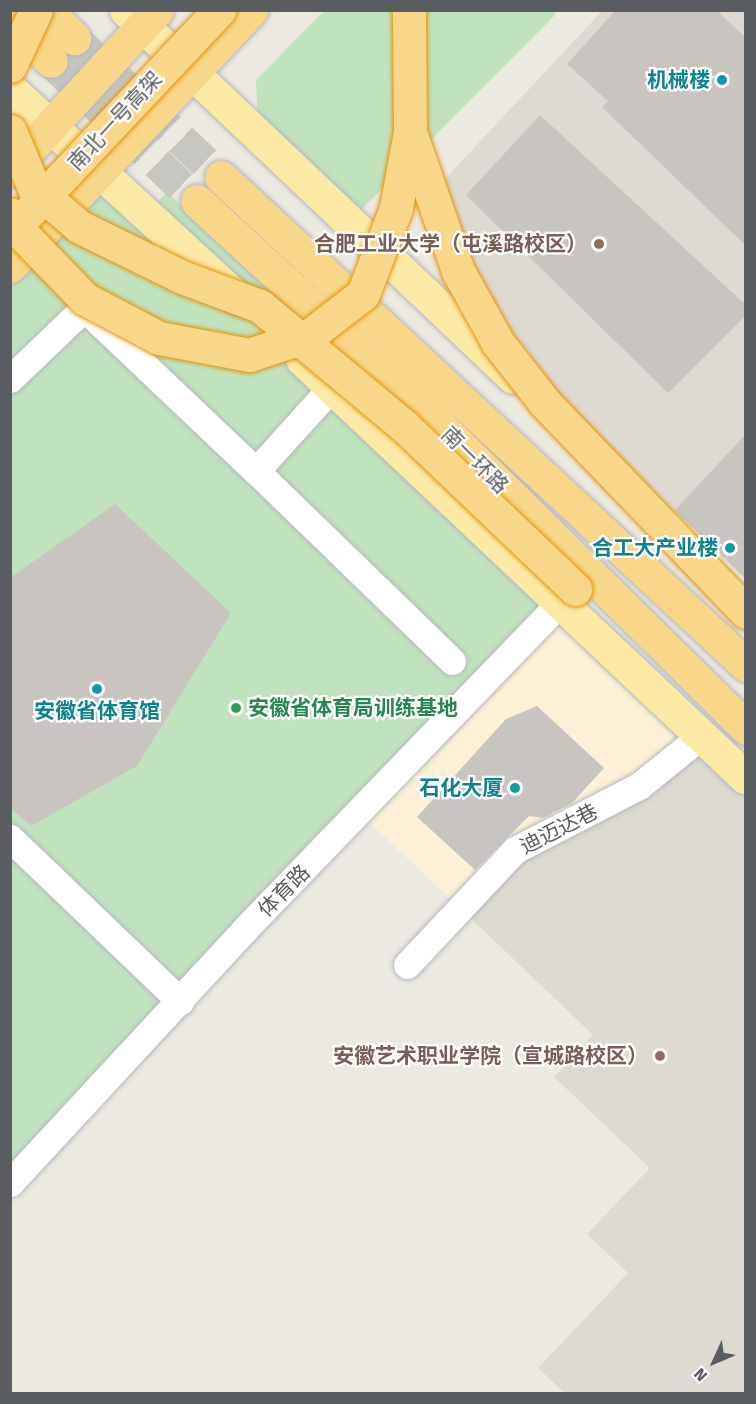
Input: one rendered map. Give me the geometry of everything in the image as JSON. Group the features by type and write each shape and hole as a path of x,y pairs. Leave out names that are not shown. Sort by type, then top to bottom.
{"highway":[{"path":"10,66 36,10"},
{"path":"46,10 74,38"},
{"name":"南北一号高架","path":"10,201 189,10"},
{"name":"南北一号高架","path":"10,231 219,10"},
{"path":"10,266 251,10"},
{"path":"10,214 26,238 85,298 159,338 249,355 310,335 363,294 396,208 410,132 409,10"},
{"path":"10,170 52,126 142,16"},
{"path":"10,21 51,61"},
{"path":"10,131 33,189 80,227 151,263 260,306 405,426 568,596 746,754"},
{"path":"410,132 458,271 498,343 545,403 746,612"},
{"name":"南一环路","path":"221,177 746,665"},
{"name":"南一环路","path":"197,201 419,405 746,728"}],"main road":[{"path":"142,16 192,73 746,593"},
{"path":"10,89 332,387 568,596 701,736 746,778"}],"street":[{"path":"10,379 84,309 256,471 452,661"},
{"path":"256,471 332,387"},
{"name":"体育路","path":"10,1184 180,1000 568,596"},
{"name":"迪迈达巷","path":"406,965 515,850 639,786 701,736"},
{"path":"10,838 180,1000"}],"shaded area":[{"name":"合肥工业大学（屯溪路校区）","path":"602,11 745,11 745,579 462,308 443,181"},
{"path":"561,602 701,736 458,906 361,815"},
{"name":"安徽艺术职业学院（宣城路校区）","path":"701,736 745,778 745,1393 565,1393 538,1368 628,1273 587,1234 650,1168 554,1077 593,1035 458,906"}],"green space":[{"path":"552,10 556,14 358,213 258,124 256,80 324,11"},
{"name":"安徽省体育局训练基地","path":"100,172 146,213 167,192 579,577 11,1183 11,266"}],"building":[{"path":"616,10 716,10 746,38 746,246 602,107 608,101 567,64"},
{"path":"540,115 746,305 746,315 668,393 466,195"},
{"name":"合工大产业楼","path":"746,434 746,579 675,510"},
{"name":"安徽省体育馆","path":"115,504 231,613 137,766 31,826 10,807 10,578"},
{"name":"石化大厦","path":"537,706 604,768 572,803 543,818 529,816 475,870 417,817 506,719"}],"tunnel":[{"path":"74,38 221,177"},
{"path":"51,61 197,201"}],"place":[{"name":"机械楼","path":"722,80"},
{"name":"合肥工业大学（屯溪路校区）","path":"599,244"},
{"name":"合工大产业楼","path":"730,548"},
{"name":"安徽省体育馆","path":"97,689"},
{"name":"安徽省体育局训练基地","path":"236,708"},
{"name":"石化大厦","path":"515,788"},
{"name":"安徽艺术职业学院（宣城路校区）","path":"660,1056"}]}
